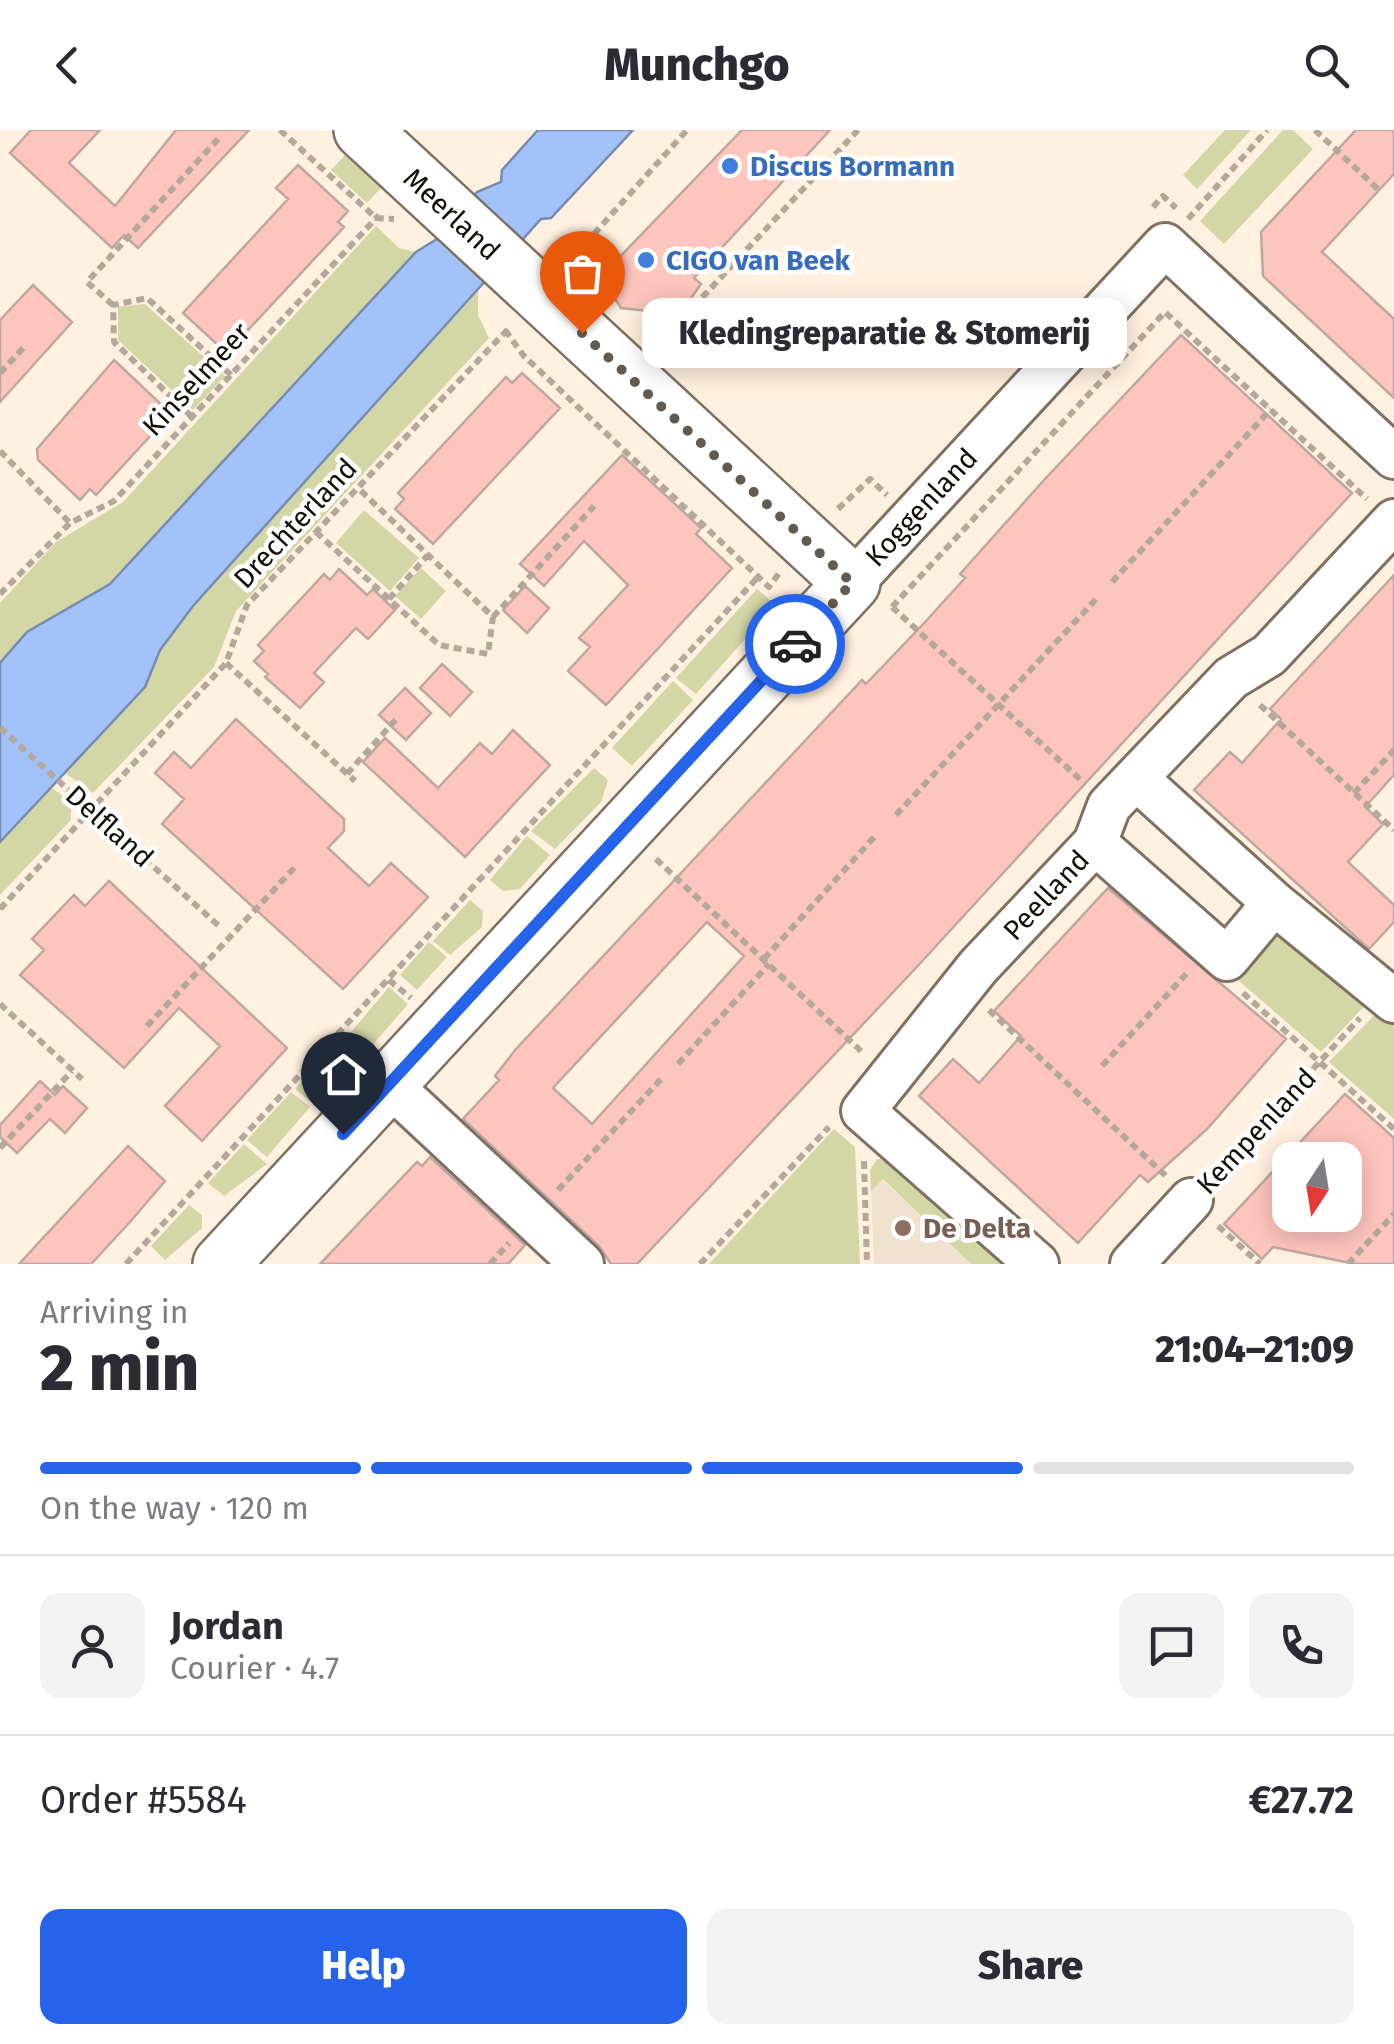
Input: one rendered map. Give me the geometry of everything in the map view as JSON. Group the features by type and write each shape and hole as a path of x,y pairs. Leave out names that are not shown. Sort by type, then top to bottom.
{"street":[{"name":"Meerland","path":"362,130 421,200 530,290 870,597"},
{"path":"1165,244 1394,457"},
{"name":"Koggenland","path":"220,1264 390,1085 648,851 870,597 1165,244"},
{"name":"Peelland","path":"863,1111 963,984 1231,678 1270,655 1393,522"},
{"path":"1114,810 1274,903 1391,991"},
{"path":"1114,810 1220,953 1274,903"},
{"path":"390,1085 582,1264"},
{"path":"863,1111 1037,1264"},
{"path":"1132,1264 1191,1200"}],"path":[{"path":"280,130 376,218 421,200"},
{"name":"Drechterland","path":"0,909 226,663 248,605 503,328 530,290 687,130"},
{"path":"651,352 858,130"},
{"path":"1165,244 1267,130"},
{"path":"1315,130 1379,190"},
{"path":"192,417 114,342 113,305 87,282 218,139"},
{"name":"Kinselmeer","path":"0,594 70,523 114,501 376,218 421,200"},
{"path":"113,305 147,298 231,375"},
{"path":"1114,810 870,597 1166,312 1393,522"},
{"path":"503,328 524,356 769,587 784,566"},
{"path":"0,373 26,346"},
{"path":"1112,582 1271,409"},
{"path":"0,451 70,523"},
{"path":"358,488 492,617"},
{"path":"316,532 439,644 488,654 492,617 594,506"},
{"path":"389,599 428,555"},
{"path":"126,1264 758,576"},
{"path":"896,815 1100,596"},
{"path":"226,663 355,781"},
{"path":"1231,678 1394,830"},
{"path":"347,774 399,716"},
{"name":"Delfland","path":"0,728 219,926"},
{"path":"1354,793 1394,750"},
{"path":"678,1064 876,834"},
{"path":"648,851 888,1077"},
{"path":"147,1026 297,864"},
{"path":"1102,1066 1220,953"},
{"name":"Kempenland","path":"1220,953 1222,973 1394,1130"},
{"path":"963,984 1260,1264"},
{"name":"Kempenland","path":"1191,1200 1391,991"},
{"path":"0,1004 82,1079"},
{"path":"0,1148 72,1070"},
{"path":"490,1264 663,1078"},
{"path":"700,1264 836,1120 863,1111 866,1264"},
{"path":"1348,1264 1394,1214"}],"shaded area":[{"name":"De Delta","path":"882,1179 971,1264 874,1264 871,1191"}],"green space":[{"path":"1225,130 1251,130 1197,189 1183,175"},
{"path":"1283,130 1293,130 1313,149 1224,244 1200,221"},
{"path":"345,155 382,187 367,203 331,170"},
{"path":"376,226 399,248 416,252 110,584 27,632 0,663 0,603 56,542 123,502"},
{"path":"478,291 478,315 489,338 236,611 214,667 93,793 65,773 145,687 160,650 193,606"},
{"path":"145,304 225,376 193,410 118,340 118,307"},
{"path":"364,510 419,558 390,591 336,543"},
{"path":"421,568 446,591 421,619 395,596"},
{"path":"757,589 771,601 765,617 696,694 676,678"},
{"path":"673,681 693,700 632,766 612,748"},
{"path":"594,768 608,780 601,802 555,849 531,831"},
{"path":"52,788 71,802 71,820 0,895 0,842"},
{"path":"527,836 550,855 520,889 503,891 490,880"},
{"path":"470,900 483,911 482,927 450,955 433,941"},
{"path":"1277,921 1372,998 1321,1052 1231,974"},
{"path":"429,942 447,957 417,990 400,975"},
{"path":"389,987 408,1004 371,1047 352,1031"},
{"path":"1383,1006 1394,1016 1394,1119 1329,1062"},
{"path":"327,1055 344,1068 341,1079 315,1106 295,1089"},
{"path":"291,1092 310,1107 267,1157 247,1140"},
{"path":"834,1129 855,1147 860,1264 709,1264"},
{"path":"244,1144 267,1164 224,1196 208,1183"},
{"path":"877,1159 889,1159 1003,1264 971,1264 883,1179 871,1191 870,1170"},
{"path":"189,1205 202,1215 202,1228 165,1260 151,1246"}],"water":[{"path":"538,130 633,130 551,218 541,219 193,606 160,650 145,687 0,842 0,663 27,632 110,584 416,252 440,237 477,192 501,182 502,170"}],"building":[{"path":"31,130 100,130 69,163 115,206 176,130 249,130 138,248 124,235 112,248 10,153"},
{"path":"742,130 830,130 694,278 701,284 672,325 649,311 621,308 609,290 612,265"},
{"path":"1356,130 1394,130 1394,174 1322,252 1394,319 1394,398 1263,276 1261,232"},
{"path":"298,165 348,211 338,222 344,227 236,343 230,338 221,348 183,313 288,199 276,188"},
{"path":"33,285 72,322 0,402 0,320"},
{"path":"1181,335 1352,493 914,970 637,1264 611,1264 599,1246 463,1119 499,1080 495,1076 516,1049 862,680 866,684 926,621 965,578 960,574","holes":["707,922 744,956 592,1124 553,1088"]},
{"path":"114,360 165,408 156,418 162,423 96,495 90,489 80,500 38,460 37,449"},
{"path":"522,373 560,408 433,544 395,509 404,499 398,493 506,377 512,383"},
{"path":"622,455 701,528 696,534 732,568 606,705 568,671 590,647 579,638 628,585 584,541 544,586 520,564"},
{"path":"339,569 367,595 373,589 395,610 368,639 356,628 314,673 324,682 300,708 265,677 268,674 254,661 264,651 258,645 324,574 330,580"},
{"path":"1394,575 1394,775 1365,807 1383,824 1348,862 1394,905 1394,922 1369,949 1194,790 1230,752 1242,763 1281,719 1270,709"},
{"path":"525,586 549,608 527,633 503,610"},
{"path":"442,664 472,692 450,716 420,688"},
{"path":"405,688 431,713 406,740 379,715"},
{"path":"236,719 344,819 344,831 328,848 369,886 391,863 428,897 343,989 162,824 184,799 155,773 174,752 191,768"},
{"path":"513,730 550,765 465,857 363,762 385,738 438,788 480,743 492,754"},
{"path":"109,881 287,1048 202,1141 165,1106 220,1046 179,1008 124,1068 20,975 44,950 32,939 74,895 85,906"},
{"path":"1108,888 1286,1039 1207,1129 1148,1182 1140,1175 1078,1243 919,1096 953,1059 979,1083 1021,1036 994,1011"},
{"path":"40,1081 55,1095 63,1086 87,1108 65,1133 50,1119 17,1153 0,1137 0,1125"},
{"path":"1345,1094 1394,1138 1394,1264 1355,1264 1273,1247 1262,1259 1224,1224 1272,1172 1272,1232 1362,1232 1362,1142 1300,1142"},
{"path":"128,1146 165,1181 130,1222 91,1264 19,1264"},
{"path":"430,1157 525,1245 508,1264 320,1264 417,1162 422,1166"}],"way so far":[{"path":"582,333 852,583 795,644"}],"place":[{"name":"Discus Bormann","path":"730,166"},
{"name":"CIGO van Beek","path":"646,260"},
{"name":"Kledingreparatie & Stomerij","path":"582,333"},
{"name":"De Delta","path":"903,1228"}],"route":[{"path":"343,1134 526,930 795,644"}]}
